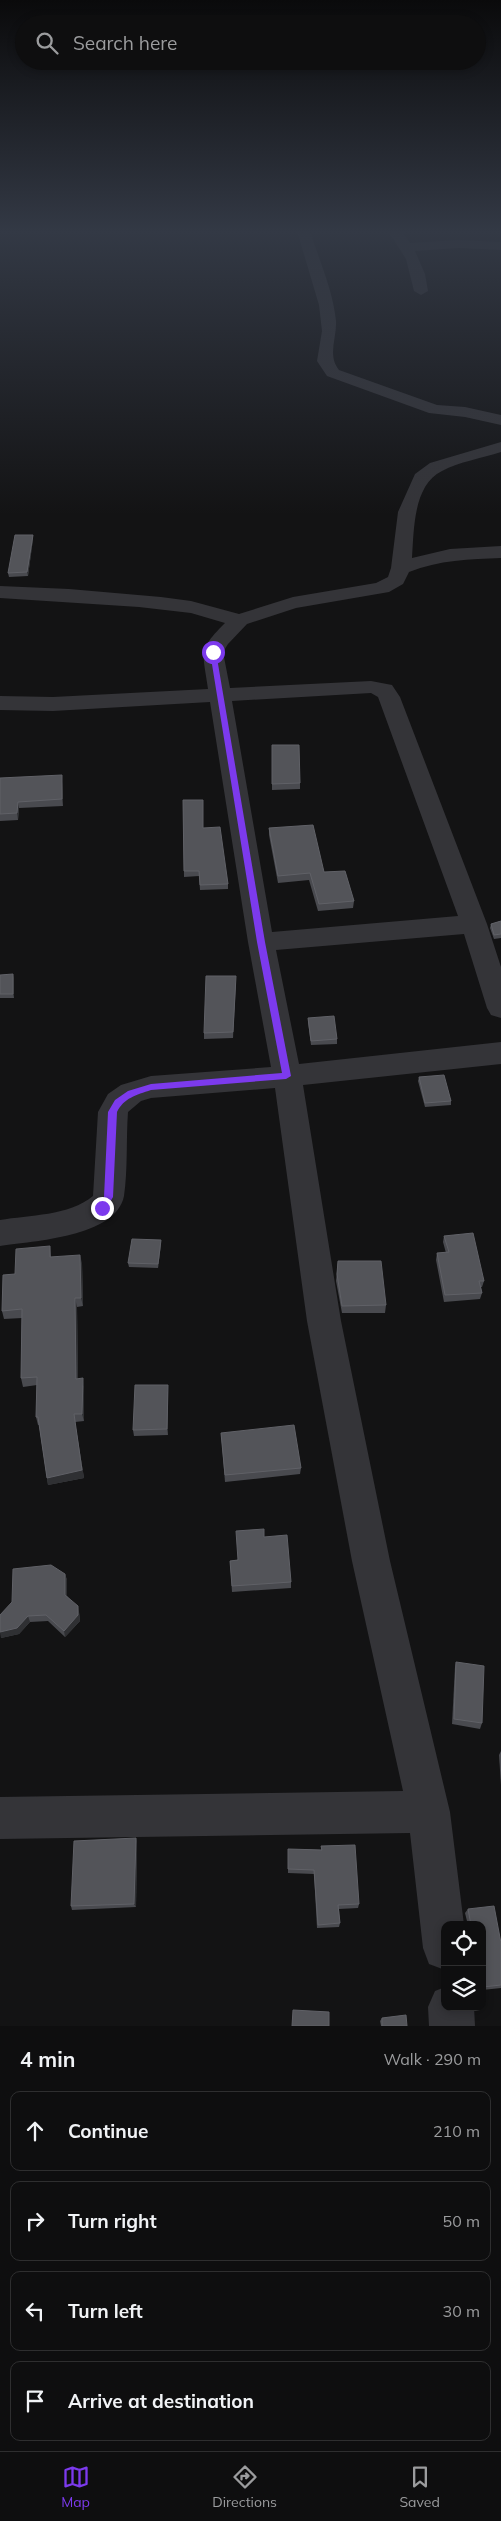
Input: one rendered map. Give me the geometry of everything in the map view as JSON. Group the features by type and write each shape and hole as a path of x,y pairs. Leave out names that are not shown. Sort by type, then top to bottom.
{"street":[{"path":"327,326 323,356 325,364 333,373 435,410 465,412 501,420"},
{"path":"0,592 46,593 181,605 219,617 240,620 294,603 382,588 396,580 401,568 407,512 421,478 436,467 501,447"},
{"path":"401,568 421,561 451,555 501,552"},
{"path":"181,605 215,647"},
{"path":"240,620 215,647 213,652 261,942 286,1076 324,1321 371,1561 429,1812 442,1921"},
{"path":"0,704 53,704 221,697 371,687 384,690 389,697 474,924 501,1008"},
{"path":"261,942 474,924"},
{"path":"0,1233 67,1222 90,1216 102,1208 108,1197 113,1112 118,1102 131,1093 151,1087 286,1076 389,1063 501,1053"},
{"path":"0,1818 429,1812"},
{"path":"450,2011 452,2026"}],"building":[{"path":"15,535 33,535 27,572 8,573"},
{"path":"272,745 299,745 300,783 272,784"},
{"path":"62,775 62,799 18,802 17,813 0,814 0,778"},
{"path":"183,800 203,800 203,828 220,827 228,884 200,885 199,871 184,871"},
{"path":"313,825 324,872 345,871 354,901 319,904 310,873 278,876 269,828"},
{"path":"501,921 501,934 494,935 491,924"},
{"path":"13,974 13,994 0,994 0,975"},
{"path":"206,976 236,976 233,1032 204,1033"},
{"path":"334,1016 337,1039 311,1041 308,1018"},
{"path":"444,1075 451,1101 425,1103 419,1077"},
{"path":"473,1233 484,1281 479,1281 482,1293 445,1295 437,1253 449,1252 444,1236"},
{"path":"132,1239 161,1240 158,1264 128,1263"},
{"path":"50,1246 50,1257 80,1255 81,1298 75,1298 76,1379 83,1378 82,1414 74,1414 82,1470 47,1478 38,1417 36,1417 37,1377 21,1378 22,1309 2,1311 3,1275 15,1274 16,1249"},
{"path":"338,1261 381,1261 386,1305 342,1306 337,1274"},
{"path":"135,1385 168,1385 167,1429 133,1430"},
{"path":"294,1425 301,1468 225,1475 221,1433"},
{"path":"264,1529 264,1537 287,1535 291,1582 232,1586 230,1561 238,1560 236,1531"},
{"path":"51,1565 65,1574 65,1595 78,1606 78,1615 64,1631 46,1615 28,1616 17,1628 0,1632 0,1615 12,1602 13,1569"},
{"path":"456,1662 484,1666 482,1723 454,1719"},
{"path":"136,1838 134,1904 71,1906 74,1841"},
{"path":"355,1845 359,1904 338,1905 340,1923 318,1925 314,1870 288,1869 288,1849 322,1850 321,1846"},
{"path":"494,1906 501,1943 501,1985 486,1987 486,1921 470,1921 468,1909"},
{"path":"293,2010 329,2012 329,2026 292,2026"},
{"path":"406,2015 407,2026 382,2026 382,2018"}],"route":[{"path":"102,1208 108,1197 113,1112 118,1102 131,1093 151,1087 286,1076 261,942 213,652"}]}
